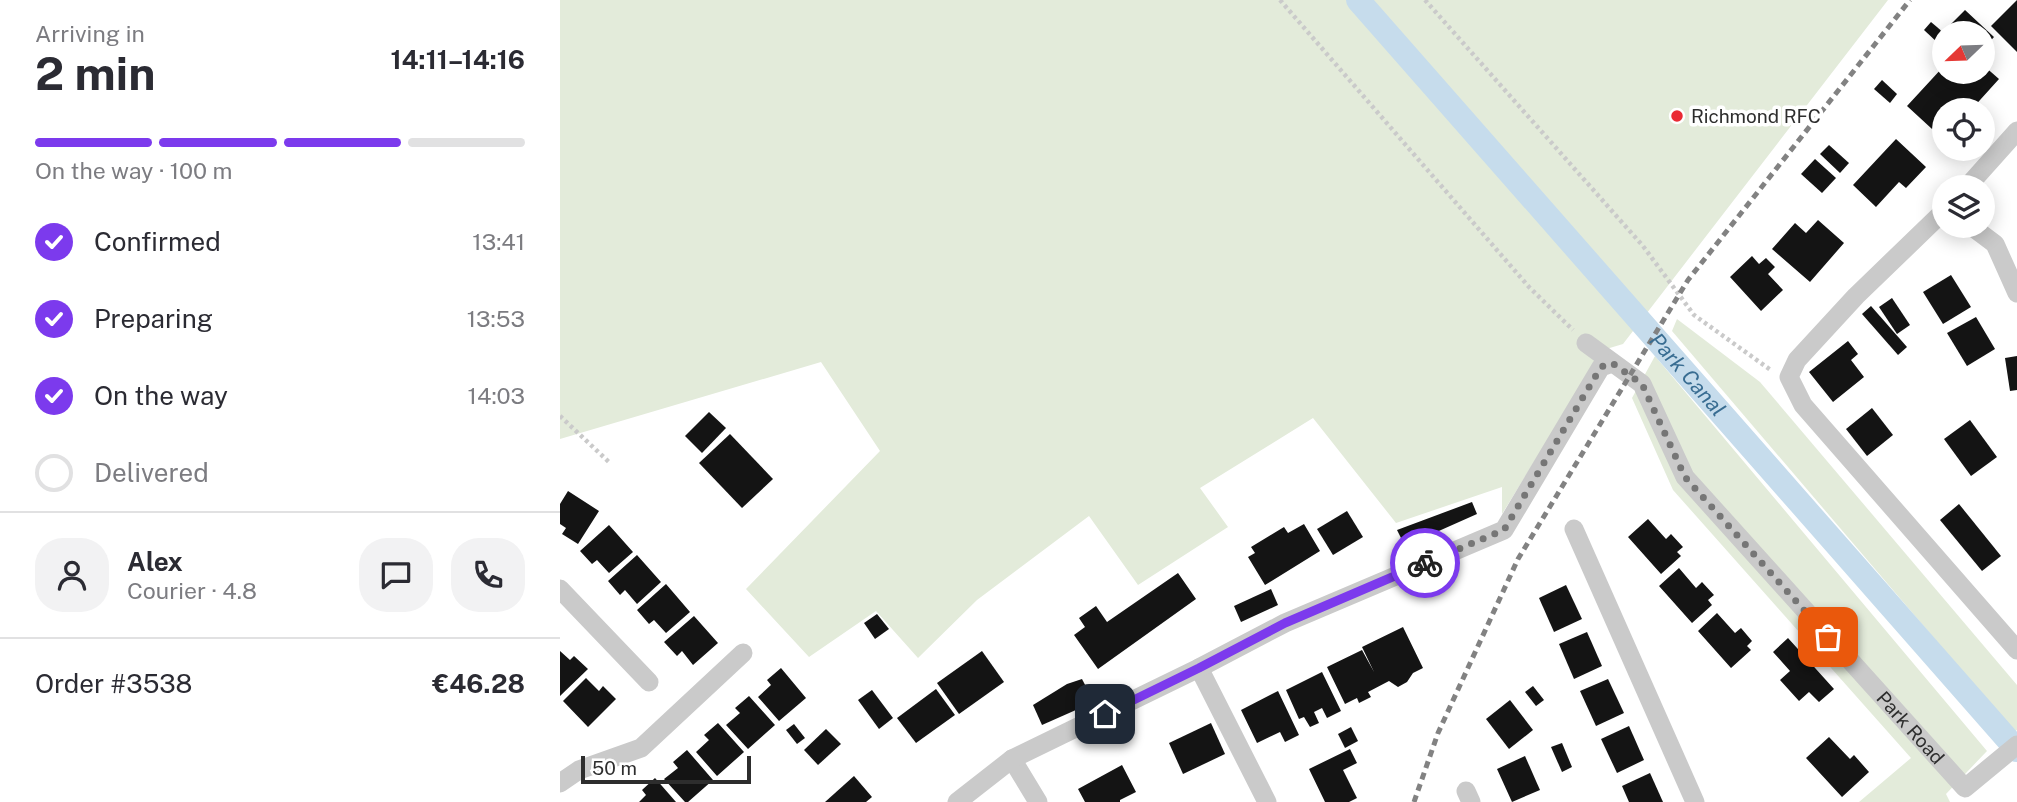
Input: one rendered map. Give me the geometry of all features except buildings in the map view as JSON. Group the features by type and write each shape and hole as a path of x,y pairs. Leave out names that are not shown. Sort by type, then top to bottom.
{"street":[{"path":"1977,175 2017,131"},
{"path":"1932,223 1856,296 1797,360 1789,377 1803,405 2017,650"},
{"path":"1987,238 1995,244 2017,293"},
{"path":"1586,343 1612,363"},
{"path":"957,802 1012,759 1285,623 1504,530 1601,367 1612,363"},
{"name":"Park Road","path":"1612,363 1642,384 1685,477 1965,788 2017,745"},
{"path":"1574,529 1695,802"},
{"path":"560,589 649,682"},
{"path":"560,783 579,769 641,748 743,653"},
{"path":"1199,668 1268,802"},
{"path":"1012,759 1038,802"}],"path":[{"path":"1280,0 1529,287 1586,343"},
{"path":"1425,0 1643,246 1694,315 1773,372 1789,377"},
{"path":"560,416 610,463"}],"green space":[{"path":"560,0 1888,0 1623,344 1603,350 1502,514 1502,487 1396,523 1313,418 1200,488 1228,527 1138,585 1089,516 977,600 918,658 876,611 809,657 746,589 880,451 821,362 560,439"},
{"path":"1677,319 1760,382 2017,685 2017,730 2014,732 1672,331"},
{"path":"1655,356 1987,751 1946,794 1950,802 1859,802 1911,758 1673,490 1632,398"}],"waterway":[{"name":"Park Canal","path":"1358,0 2017,750"}],"railway":[{"path":"1414,802 1438,733 1518,559 1688,280 1910,0"}],"way so far":[{"path":"1425,563 1504,530 1601,367 1612,363 1642,384 1685,477 1828,637"}],"place":[{"name":"Richmond RFC","path":"1677,116"}],"route":[{"path":"1105,714 1285,623 1425,563"}]}
